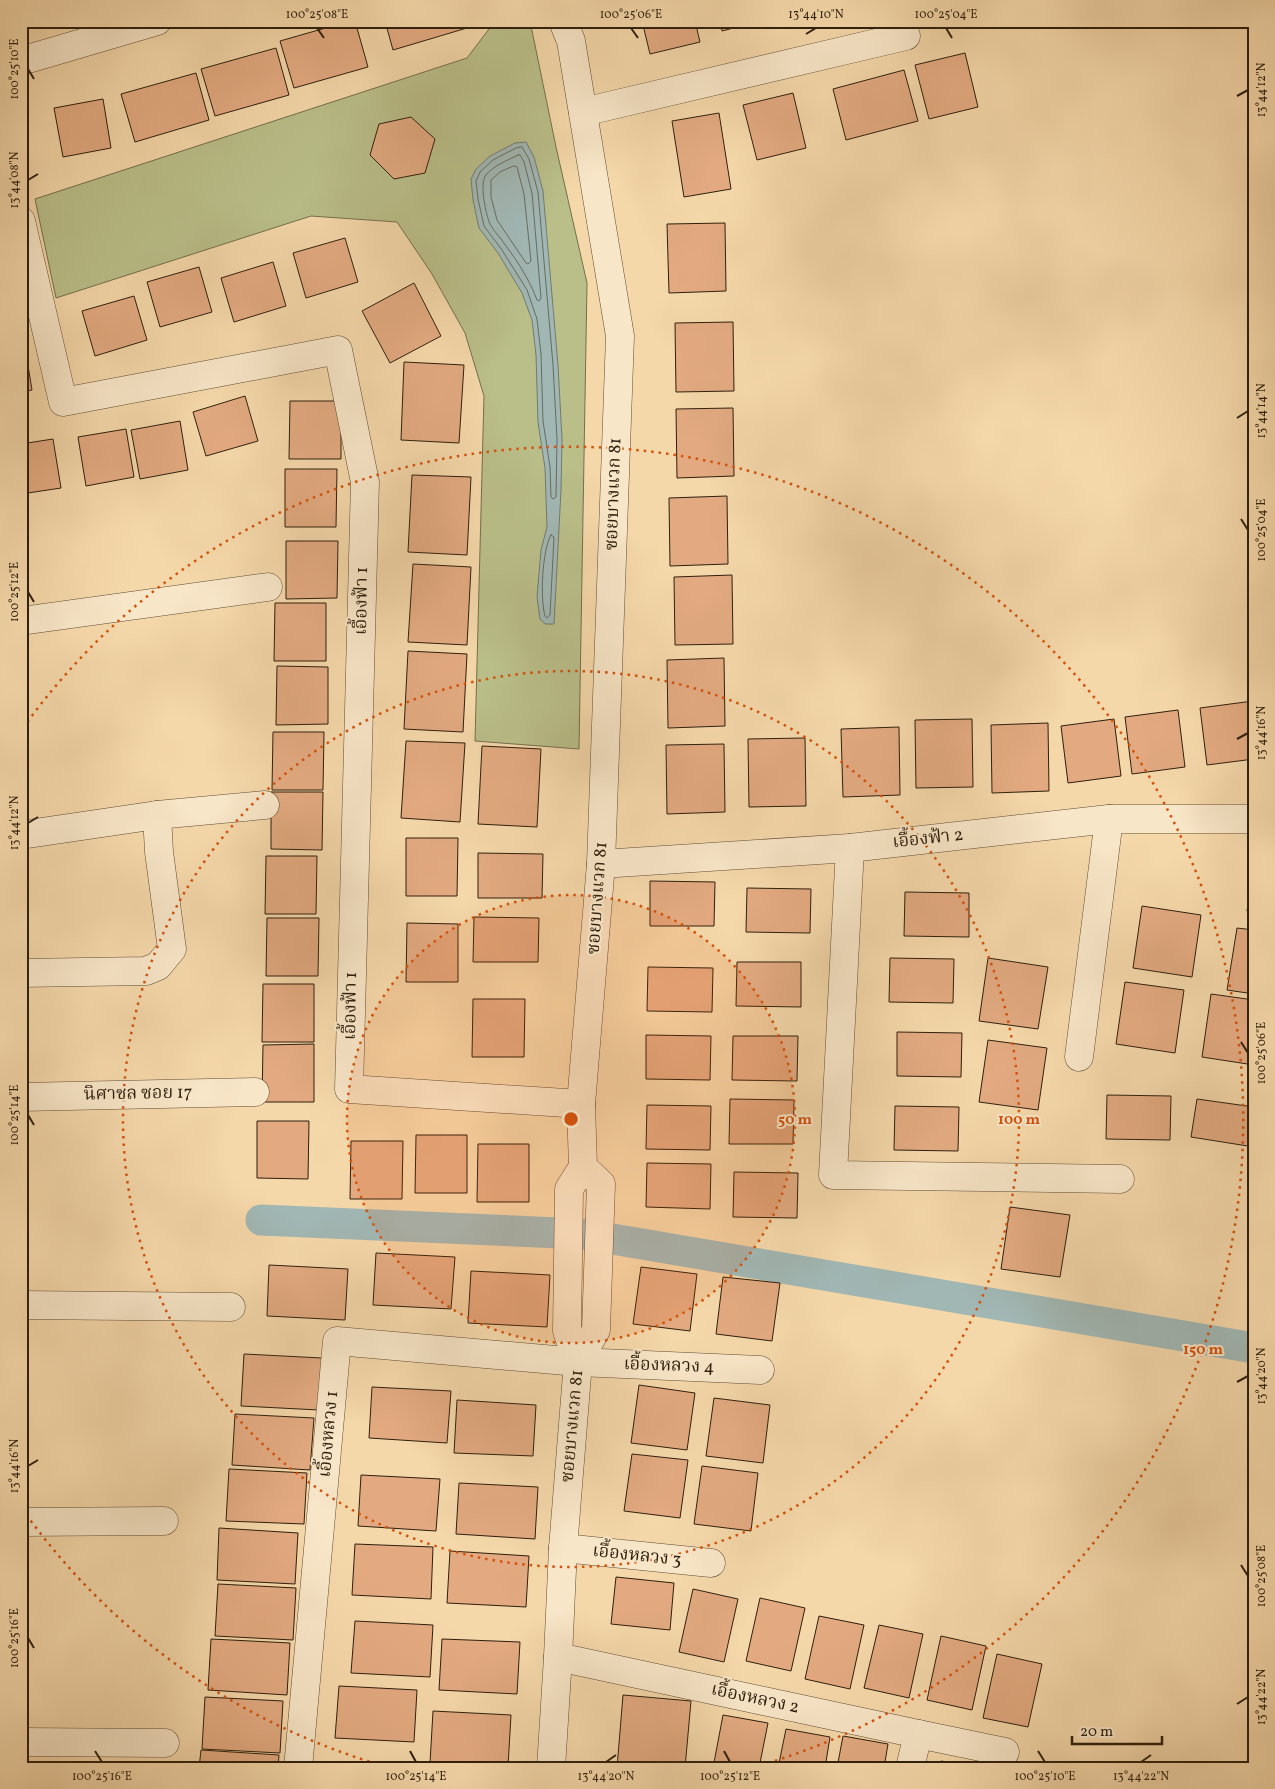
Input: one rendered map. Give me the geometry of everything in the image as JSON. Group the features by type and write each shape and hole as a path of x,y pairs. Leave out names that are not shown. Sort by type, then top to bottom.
{"street":[{"path":"21,61 157,21"},
{"name":"ซอยบางแวก 81","path":"551,1768 563,1548 578,1362 596,1330 592,1175 581,1104 601,864 620,336 571,41 563,21"},
{"path":"583,112 906,36"},
{"name":"เอื้องฟ้า 1","path":"21,221 63,402 338,350 365,482 349,1089 581,1104"},
{"path":"21,620 268,586"},
{"path":"21,835 157,815 265,804"},
{"path":"21,973 146,971 158,966 172,949 159,852 157,815"},
{"path":"1079,1057 1108,819"},
{"name":"เอื้องฟ้า 2","path":"601,864 850,848 1108,819 1254,819"},
{"path":"850,848 833,1175 1120,1179"},
{"name":"นิศาชล ซอย 17","path":"21,1097 254,1092"},
{"path":"578,1362 567,1330 569,1189 592,1175"},
{"path":"21,1305 231,1308"},
{"name":"เอิ้องหลวง 1","path":"298,1768 337,1341 578,1362"},
{"name":"เอื้องหลวง 4","path":"578,1362 760,1370"},
{"path":"21,1522 164,1522"},
{"name":"เอื้องหลวง 3","path":"563,1548 711,1564"},
{"name":"เอื้องหลวง 2","path":"558,1657 1005,1752"},
{"path":"910,1768 918,1734"},
{"path":"21,1742 165,1743"}],"green space":[{"path":"495,21 530,21 587,283 579,749 475,741 484,396 465,333 432,274 397,222 311,216 56,298 35,199 467,58"}],"water":[{"path":"526,142 534,157 543,191 558,365 562,439 554,624 545,624 540,619 537,597 541,550 547,527 545,468 538,422 536,355 532,320 522,293 498,253 479,228 471,179 476,169 490,156 515,143"}],"building":[{"path":"355,21 368,67 294,88 280,41"},
{"path":"385,21 465,21 467,28 393,50"},
{"path":"642,21 695,21 700,42 650,54"},
{"path":"720,21 760,21 722,31"},
{"path":"276,48 289,95 215,116 201,69"},
{"path":"965,53 978,107 929,119 915,65"},
{"path":"904,70 918,121 846,140 833,89"},
{"path":"196,73 209,120 135,142 121,94"},
{"path":"793,93 806,148 757,160 743,105"},
{"path":"103,99 111,148 63,157 54,108"},
{"path":"719,113 731,189 684,197 672,121"},
{"path":"411,117 435,139 425,173 394,179 370,155 379,124"},
{"path":"725,223 726,291 669,293 667,224"},
{"path":"345,238 358,282 306,298 293,253"},
{"path":"273,262 286,306 234,322 221,278"},
{"path":"199,267 212,312 160,327 147,282"},
{"path":"414,283 441,336 390,363 362,311"},
{"path":"134,296 147,340 95,356 82,311"},
{"path":"733,322 734,391 676,392 675,323"},
{"path":"21,341 24,341 32,390 21,392"},
{"path":"404,362 464,365 459,443 401,440"},
{"path":"245,396 258,441 206,456 193,412"},
{"path":"290,401 341,401 341,459 289,459"},
{"path":"733,408 734,476 677,478 676,409"},
{"path":"180,421 188,470 140,479 131,430"},
{"path":"126,429 134,477 86,486 78,437"},
{"path":"53,439 61,488 21,494 21,444"},
{"path":"285,469 337,469 336,527 285,527"},
{"path":"412,475 471,477 467,555 408,552"},
{"path":"727,496 728,564 670,566 669,498"},
{"path":"286,541 338,541 337,598 286,599"},
{"path":"413,564 471,567 467,645 408,642"},
{"path":"732,575 733,644 675,645 674,577"},
{"path":"275,603 326,603 326,661 274,661"},
{"path":"408,651 467,654 463,732 404,729"},
{"path":"724,658 725,726 668,728 667,660"},
{"path":"277,666 328,667 328,724 276,725"},
{"path":"1253,701 1254,759 1207,765 1200,708"},
{"path":"1178,710 1185,767 1132,774 1125,717"},
{"path":"972,719 973,787 916,788 915,720"},
{"path":"1114,719 1121,776 1068,783 1061,726"},
{"path":"1048,723 1049,791 992,793 991,725"},
{"path":"899,727 900,795 843,797 841,729"},
{"path":"273,732 324,732 323,790 272,790"},
{"path":"805,738 806,806 749,807 748,739"},
{"path":"406,741 465,743 460,822 401,818"},
{"path":"724,744 725,812 667,814 666,745"},
{"path":"482,746 541,749 537,827 478,824"},
{"path":"271,792 323,792 322,850 271,849"},
{"path":"406,838 458,838 457,896 406,896"},
{"path":"478,853 543,854 542,898 478,898"},
{"path":"266,856 317,856 316,914 265,914"},
{"path":"1254,865 1254,912 1247,911"},
{"path":"650,881 715,882 714,926 650,926"},
{"path":"747,888 811,889 810,933 746,932"},
{"path":"905,892 969,893 969,937 904,936"},
{"path":"1142,906 1201,915 1192,977 1133,968"},
{"path":"474,917 539,918 538,962 473,962"},
{"path":"267,918 319,918 318,976 266,976"},
{"path":"407,923 458,924 458,982 406,982"},
{"path":"1237,928 1254,930 1254,994 1227,990"},
{"path":"890,958 954,959 953,1003 889,1002"},
{"path":"988,958 1048,967 1038,1029 979,1021"},
{"path":"737,962 801,962 801,1007 736,1006"},
{"path":"648,967 713,968 712,1012 647,1011"},
{"path":"1125,982 1184,990 1175,1053 1116,1044"},
{"path":"263,984 314,984 314,1042 262,1042"},
{"path":"1211,994 1254,1000 1254,1065 1202,1057"},
{"path":"473,999 525,999 524,1057 472,1057"},
{"path":"897,1032 962,1033 961,1077 897,1076"},
{"path":"646,1035 711,1036 710,1080 646,1079"},
{"path":"733,1036 798,1036 797,1081 732,1080"},
{"path":"988,1040 1047,1048 1038,1110 979,1102"},
{"path":"314,1044 314,1102 262,1102 263,1045"},
{"path":"1107,1095 1171,1096 1170,1140 1106,1139"},
{"path":"730,1099 794,1100 793,1144 729,1144"},
{"path":"1197,1099 1254,1107 1254,1147 1191,1137"},
{"path":"647,1105 711,1106 710,1150 646,1149"},
{"path":"895,1106 959,1107 958,1151 894,1150"},
{"path":"257,1121 309,1121 308,1179 257,1178"},
{"path":"416,1135 467,1135 467,1193 415,1193"},
{"path":"351,1141 403,1141 402,1199 350,1199"},
{"path":"478,1144 529,1144 529,1202 477,1202"},
{"path":"647,1163 711,1164 710,1209 646,1207"},
{"path":"734,1172 798,1173 797,1218 733,1217"},
{"path":"1010,1207 1070,1215 1060,1277 1001,1269"},
{"path":"376,1253 455,1257 451,1309 373,1305"},
{"path":"269,1265 348,1269 345,1320 267,1316"},
{"path":"641,1267 697,1274 690,1331 633,1324"},
{"path":"471,1271 550,1275 547,1327 468,1323"},
{"path":"723,1277 780,1283 772,1341 716,1334"},
{"path":"244,1354 322,1358 319,1410 241,1406"},
{"path":"639,1385 695,1393 687,1450 631,1443"},
{"path":"372,1387 451,1391 447,1443 369,1438"},
{"path":"714,1398 770,1405 763,1463 706,1456"},
{"path":"457,1400 536,1405 533,1456 454,1453"},
{"path":"235,1414 314,1418 310,1470 232,1465"},
{"path":"632,1454 688,1460 680,1518 624,1511"},
{"path":"702,1466 758,1473 751,1531 694,1524"},
{"path":"229,1469 307,1473 304,1524 226,1521"},
{"path":"361,1475 440,1479 436,1531 358,1526"},
{"path":"459,1483 538,1487 535,1539 456,1534"},
{"path":"219,1528 298,1533 295,1584 217,1580"},
{"path":"355,1544 433,1547 431,1599 352,1595"},
{"path":"450,1551 529,1556 526,1607 447,1603"},
{"path":"616,1577 674,1583 670,1630 611,1624"},
{"path":"218,1584 296,1588 293,1640 215,1636"},
{"path":"693,1589 738,1599 724,1662 679,1652"},
{"path":"760,1598 805,1608 791,1671 746,1661"},
{"path":"819,1616 864,1625 850,1689 805,1679"},
{"path":"355,1621 433,1625 430,1677 351,1673"},
{"path":"879,1625 923,1634 909,1698 864,1688"},
{"path":"941,1636 986,1646 972,1710 927,1700"},
{"path":"211,1639 290,1643 287,1695 208,1690"},
{"path":"442,1639 520,1642 517,1694 439,1690"},
{"path":"997,1654 1042,1664 1028,1727 983,1718"},
{"path":"339,1686 417,1690 414,1742 335,1738"},
{"path":"623,1695 691,1701 685,1768 617,1768"},
{"path":"205,1697 283,1701 280,1753 202,1749"},
{"path":"433,1711 511,1715 508,1767 430,1763"},
{"path":"723,1715 768,1723 759,1768 713,1768"},
{"path":"786,1729 830,1737 825,1768 778,1768"},
{"path":"843,1736 888,1744 884,1768 837,1768"},
{"path":"201,1750 279,1755 278,1768 199,1768"},
{"path":"941,1761 983,1768 940,1768"}],"waterway":[{"path":"261,1220 583,1234 1254,1348"}]}
